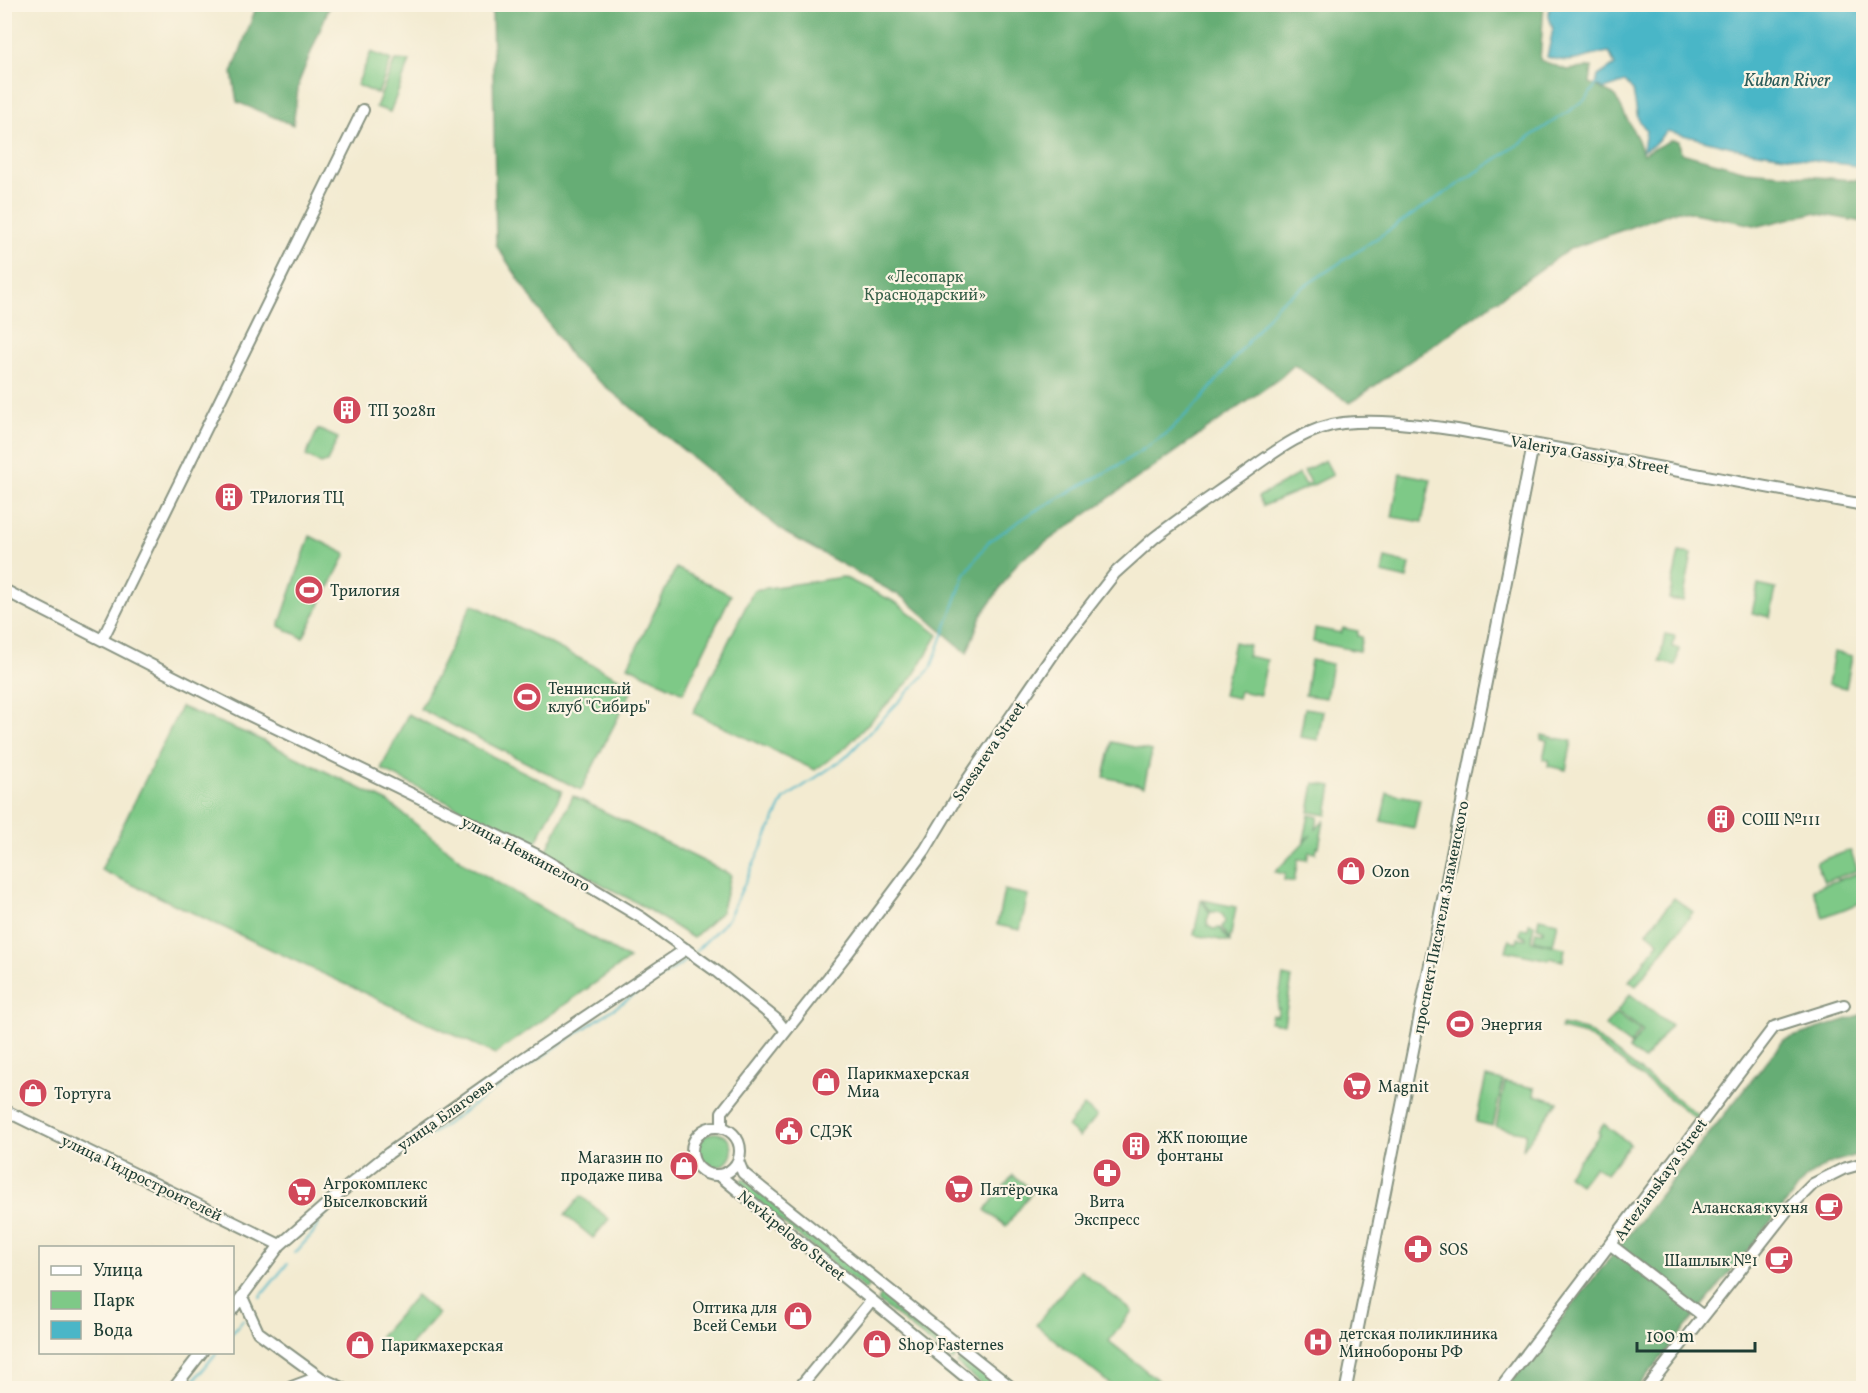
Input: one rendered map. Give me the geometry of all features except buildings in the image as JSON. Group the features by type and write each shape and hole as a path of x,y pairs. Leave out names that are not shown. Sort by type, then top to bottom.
{"street":[{"path":"102,640 363,110"},
{"name":"Valeriya Gassiya Street","path":"1315,430 1343,423 1415,424 1863,505"},
{"name":"Snesareva Street","path":"722,1128 722,1112 847,954 925,850 986,753 1065,637 1103,586 1134,553 1181,517 1289,442 1315,430"},
{"name":"проспект Писателя Знаменского","path":"1346,1389 1533,445"},
{"name":"улица Невкипелого","path":"4,590 243,712 537,855 642,918 688,950 777,1020 785,1030"},
{"name":"улица Благоева","path":"234,1309 245,1303 280,1245 389,1153 518,1062 688,950"},
{"name":"Artezianskaya Street","path":"1501,1389 1774,1027 1844,1005"},
{"name":"улица Гидростроителей","path":"4,1110 280,1245"},
{"path":"712,1128 722,1128 732,1134 739,1144 738,1161 730,1171 719,1175 709,1174 694,1160 692,1149 695,1139 702,1132 712,1128"},
{"name":"Nevkipelogo Street","path":"738,1161 743,1173 888,1287 1012,1389"},
{"path":"1647,1389 1789,1208 1813,1184 1843,1169 1863,1163"},
{"name":"Nevkipelogo Street","path":"719,1175 979,1389"},
{"path":"1611,1245 1703,1316"},
{"path":"870,1300 877,1279"},
{"path":"799,1389 870,1300 888,1287"},
{"path":"245,1303 258,1332 321,1378 343,1389"},
{"path":"174,1389 201,1354"},
{"path":"289,1389 306,1381 321,1378"}],"green space":[{"path":"257,5 330,5 299,82 293,125 237,102 232,73"},
{"name":"«Лесопарк Краснодарский»","path":"492,5 1544,5 1540,60 1567,70 1592,67 1590,83 1615,96 1643,154 1671,140 1679,141 1681,153 1746,171 1863,181 1863,222 1813,213 1759,226 1678,210 1570,249 1350,403 1294,365 1280,378 1018,562 981,616 967,653 904,598 785,533 573,360 496,245"},
{"path":"371,52 391,60 378,94 357,85"},
{"path":"395,60 410,61 390,112 376,107"},
{"path":"318,429 338,438 327,462 321,464 306,456"},
{"path":"1325,460 1333,475 1263,506 1258,497 1299,474 1305,485 1310,483 1304,471"},
{"path":"1400,473 1431,479 1422,522 1392,517"},
{"name":"Трилогия","path":"310,536 346,554 303,638 279,626"},
{"path":"1679,552 1692,554 1683,601 1669,599"},
{"path":"1385,558 1410,564 1407,579 1382,573"},
{"path":"676,568 731,595 683,693 628,666"},
{"path":"843,577 897,603 938,635 912,678 846,747 815,770 693,713 754,590"},
{"path":"1758,585 1776,589 1770,617 1752,613"},
{"name":"Теннисный клуб \"Сибирь\"","path":"472,604 634,686 581,790 420,709"},
{"path":"1315,628 1341,633 1343,628 1358,631 1357,636 1362,637 1359,651 1313,642"},
{"path":"1665,634 1675,636 1673,647 1679,649 1676,665 1660,662"},
{"path":"1234,642 1249,645 1247,656 1267,660 1260,695 1240,691 1238,698 1223,695"},
{"path":"1834,652 1852,656 1846,688 1828,684"},
{"path":"1311,660 1332,664 1326,698 1305,695"},
{"path":"181,707 253,736 388,802 467,865 629,959 495,1054 101,870"},
{"path":"1305,708 1323,711 1318,740 1300,737"},
{"path":"408,714 562,791 534,846 381,769"},
{"path":"1542,735 1572,741 1566,770 1548,766 1549,760 1543,759 1547,740 1541,739"},
{"path":"1112,742 1152,751 1144,786 1104,777"},
{"path":"1314,783 1332,786 1327,815 1309,812"},
{"path":"1387,793 1420,799 1414,828 1381,821"},
{"path":"573,796 731,875 721,912 693,938 639,904 545,854"},
{"path":"1309,815 1318,817 1316,829 1324,821 1319,847 1316,853 1309,852 1307,860 1298,859 1294,882 1284,880 1285,874 1275,872 1311,835 1304,840"},
{"path":"1850,850 1858,870 1824,882 1816,862"},
{"path":"1858,873 1863,887 1863,902 1823,917 1813,889"},
{"path":"1004,890 1028,895 1020,930 997,925"},
{"path":"1674,898 1693,912 1636,986 1629,981 1659,942 1647,932"},
{"path":"1201,900 1210,913 1207,920 1208,926 1213,929 1220,928 1230,942 1194,935"},
{"path":"1203,900 1236,907 1230,940 1222,927 1225,921 1223,915 1211,912"},
{"path":"1539,918 1558,922 1553,945 1534,940 1536,931 1543,932 1543,929 1537,927"},
{"path":"1529,923 1534,924 1531,941 1565,948 1563,961 1506,951 1509,940 1517,942 1518,938 1526,939 1520,935 1521,928 1528,929"},
{"path":"1283,976 1292,978 1284,1024 1270,1022 1272,1015 1277,1016"},
{"path":"1630,994 1671,1025 1644,1060 1629,1049 1643,1031 1617,1011"},
{"path":"1616,1013 1640,1031 1630,1045 1605,1026"},
{"path":"1863,1014 1863,1153 1827,1164 1805,1179 1637,1388 1609,1388 1602,1383 1598,1388 1506,1388 1784,1040"},
{"path":"1562,1025 1586,1030 1701,1117 1698,1120 1586,1035 1561,1029"},
{"path":"1486,1077 1503,1081 1493,1126 1476,1122"},
{"path":"1505,1082 1535,1088 1534,1095 1558,1102 1523,1149 1526,1133 1496,1127"},
{"path":"1084,1106 1097,1116 1079,1137 1067,1127"},
{"path":"1604,1124 1630,1144 1606,1174 1595,1166 1580,1185 1567,1175 1600,1134 1598,1132"},
{"path":"715,1133 727,1138 732,1150 727,1162 715,1167 703,1162 698,1150 703,1138"},
{"path":"1013,1175 1033,1191 1006,1226 985,1210"},
{"path":"743,1178 872,1281 867,1289 865,1290 737,1186"},
{"path":"581,1196 609,1219 593,1238 565,1215"},
{"path":"1080,1270 1132,1311 1109,1341 1159,1381 1152,1388 1115,1388 1036,1325"},
{"path":"885,1292 960,1352 953,1361 878,1301"},
{"path":"416,1295 438,1314 399,1358 377,1340"},
{"path":"964,1356 1005,1388 987,1388 957,1364"}],"water":[{"name":"Kuban River","path":"1549,5 1863,5 1863,167 1744,150 1667,131 1652,146 1643,150 1646,130 1638,119 1633,91 1625,82 1605,89 1596,85 1598,76 1615,65 1609,52 1564,61 1547,57 1553,29 1549,17"}],"waterway":[{"path":"696,951 728,919 784,799 845,758 931,668 965,574 988,542 1033,512 1119,465 1166,434 1202,399 1279,303 1585,100 1597,84"},
{"path":"295,1253 313,1233 322,1217 371,1177 541,1057 690,958"},
{"path":"260,1297 287,1264"},
{"path":"234,1331 243,1320"},
{"path":"188,1388 215,1354"}],"place":[{"name":"ТП 3028п","path":"347,410"},
{"name":"ТРилогия ТЦ","path":"229,497"},
{"name":"Трилогия","path":"309,590"},
{"name":"Теннисный клуб \"Сибирь\"","path":"527,697"},
{"name":"СОШ №111","path":"1721,819"},
{"name":"Ozon","path":"1351,871"},
{"name":"Энергия","path":"1460,1024"},
{"name":"Парикмахерская Миа","path":"826,1082"},
{"name":"Magnit","path":"1357,1086"},
{"name":"Тортуга","path":"33,1093"},
{"name":"СДЭК","path":"789,1131"},
{"name":"ЖК поющие фонтаны","path":"1136,1146"},
{"name":"Магазин по продаже пива","path":"684,1166"},
{"name":"Вита Экспресс","path":"1107,1173"},
{"name":"Пятёрочка","path":"959,1189"},
{"name":"Агрокомплекс Выселковский","path":"302,1192"},
{"name":"Аланская кухня","path":"1829,1207"},
{"name":"SOS","path":"1418,1249"},
{"name":"Шашлык №1","path":"1779,1260"},
{"name":"Оптика для Всей Семьи","path":"798,1316"},
{"name":"детская поликлиника Минобороны РФ","path":"1318,1342"},
{"name":"Shop Fasternes","path":"877,1344"},
{"name":"Парикмахерская","path":"360,1345"}]}
